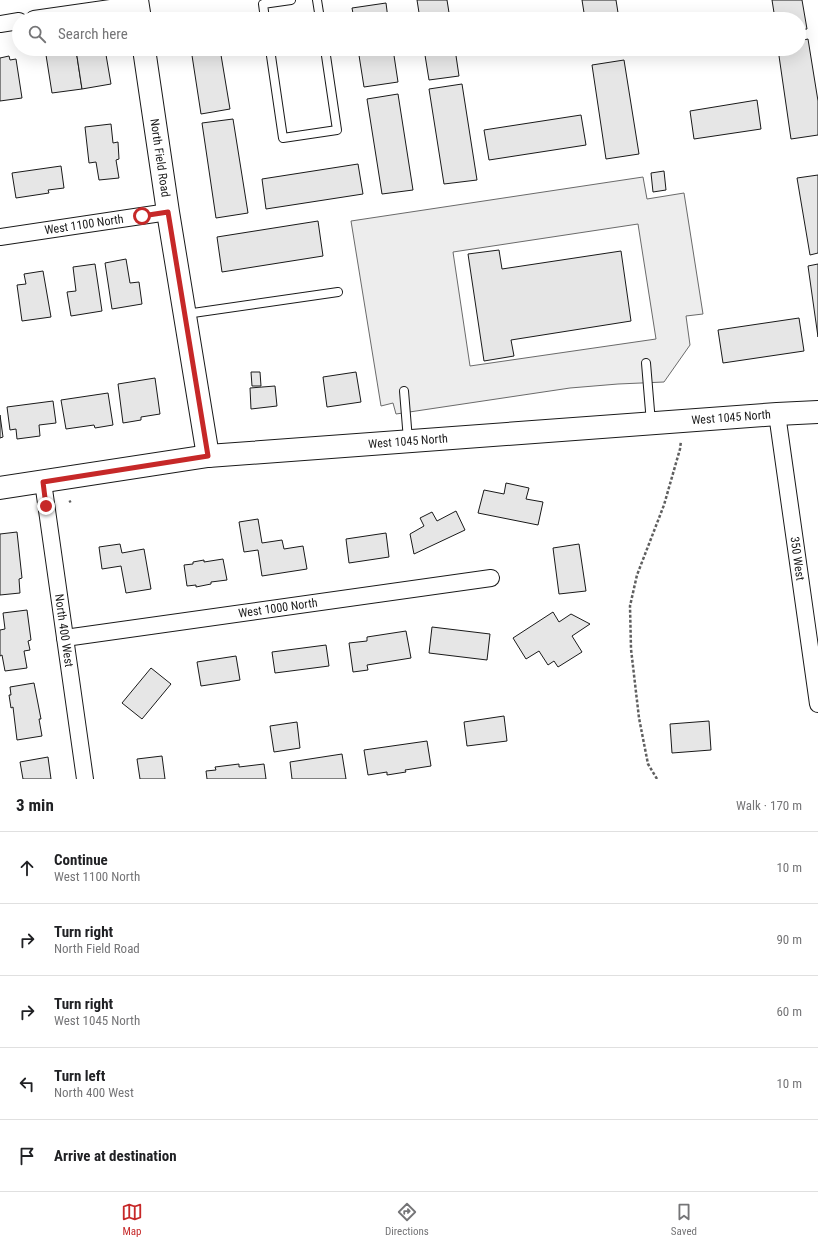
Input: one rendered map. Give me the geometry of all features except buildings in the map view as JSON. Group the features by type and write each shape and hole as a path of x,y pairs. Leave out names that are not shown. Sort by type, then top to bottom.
{"main road":[{"name":"North Field Road","path":"145,56 168,212 208,456"},
{"name":"West 1045 North","path":"0,488 208,456 818,412"}],"street":[{"path":"100,12 138,8"},
{"path":"0,24 12,22"},
{"name":"West 1100 North","path":"0,237 168,212"},
{"name":"350 West","path":"777,414 818,704"},
{"name":"North 400 West","path":"43,482 85,779"},
{"name":"West 1000 North","path":"64,638 491,578"}],"lane":[{"path":"264,12 263,4 291,0"},
{"path":"317,0 319,12"},
{"path":"271,56 284,138 337,130 326,56"},
{"path":"185,314 338,292"},
{"path":"646,363 651,423"},
{"path":"404,391 408,441"}],"path":[{"path":"657,779 648,764 639,718 631,648 630,606 637,575 664,505 680,449 683,421"}],"shaded area":[{"path":"643,177 647,199 684,193 703,314 686,316 690,345 664,382 570,388 396,414 393,403 381,406 351,221","holes":["638,224 656,339 470,366 453,252"]}],"route":[{"path":"46,506 43,482 208,456 168,212 142,216"}]}
